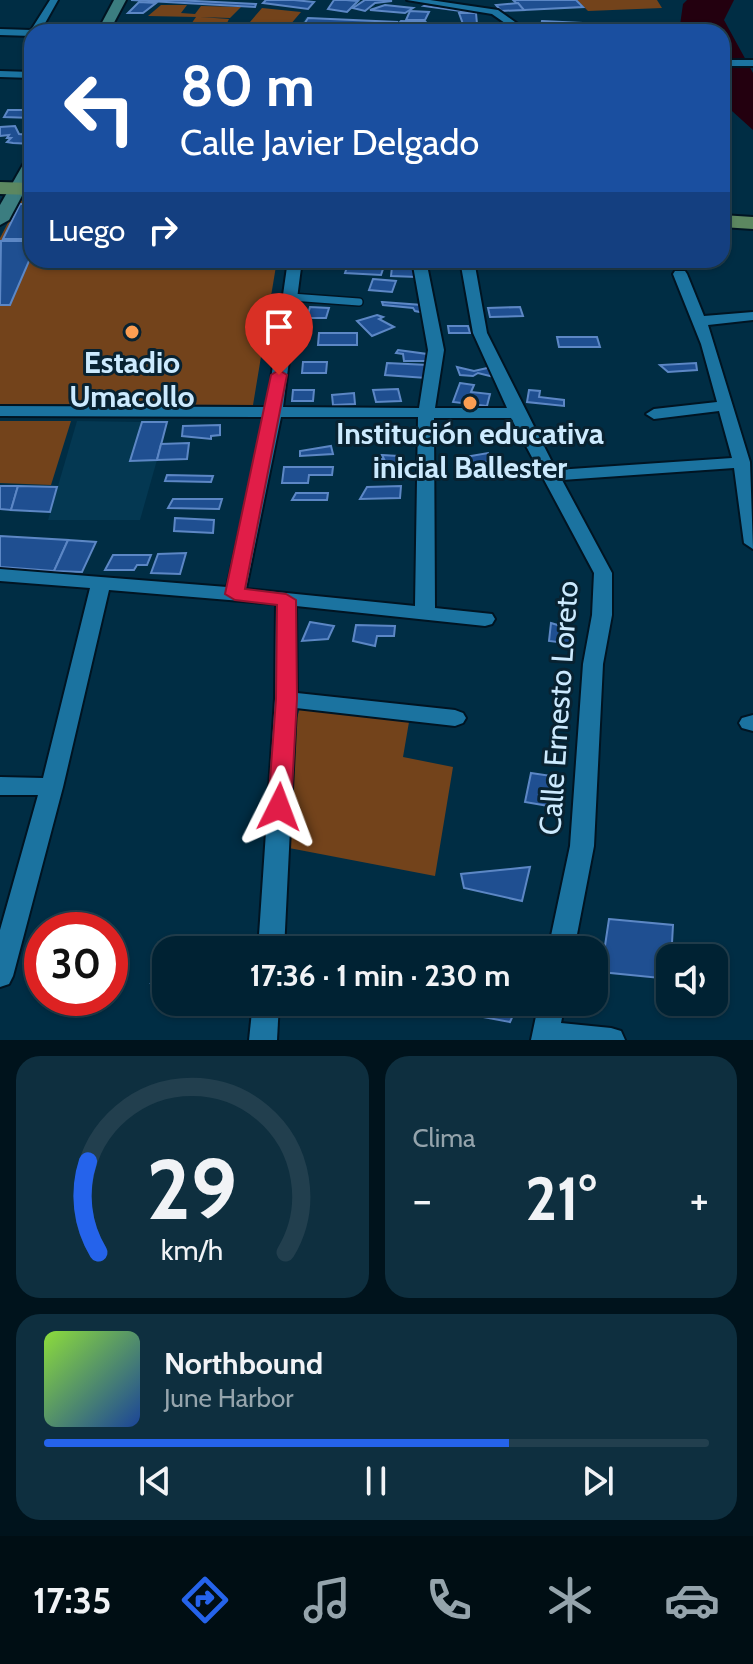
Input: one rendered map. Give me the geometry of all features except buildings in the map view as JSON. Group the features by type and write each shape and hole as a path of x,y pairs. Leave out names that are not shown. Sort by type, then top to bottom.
{"main road":[{"path":"0,178 23,181"},
{"path":"730,222 753,223"},
{"path":"730,231 753,232"}],"street":[{"path":"38,24 54,0"},
{"path":"107,24 120,0"},
{"path":"411,0 495,12"},
{"path":"487,0 495,12 512,24"},
{"path":"0,32 24,32"},
{"path":"730,63 753,63"},
{"path":"0,74 24,75"},
{"path":"0,220 23,181"},
{"path":"235,594 274,411 294,268"},
{"path":"421,268 436,350 426,412 425,611"},
{"name":"Calle Ernesto Loreto","path":"468,268 480,333 517,413 603,573 602,615 593,664 582,846 564,936"},
{"path":"680,274 699,321 742,462 753,543"},
{"path":"699,321 753,316"},
{"path":"654,414 725,406"},
{"path":"0,411 517,413"},
{"path":"550,476 742,462"},
{"path":"0,575 425,611 485,619"},
{"path":"0,976 52,787 101,584"},
{"path":"272,936 286,699 286,600"},
{"path":"286,699 455,718"},
{"path":"0,786 52,787"},
{"path":"263,1040 265,1016"},
{"path":"550,1016 546,1037 611,1040"}],"lane":[{"path":"291,297 359,302"}],"shaded area":[{"path":"577,0 657,0 662,8 588,11"},
{"path":"687,0 734,0 724,20 726,24 680,24 683,4"},
{"path":"161,5 187,5 181,13 195,14 201,6 241,7 230,18 200,17 229,19 226,24 191,24 196,17 148,16"},
{"path":"262,8 301,12 291,24 248,24"},
{"path":"306,17 439,24 301,24"},
{"path":"730,31 753,73 753,130 730,109"},
{"name":"Estadio Umacollo","path":"24,196 24,268 276,268 253,405 0,404 0,238"},
{"path":"0,421 71,421 51,485 0,483"},
{"path":"77,421 142,422 131,460 157,460 140,520 48,520"},
{"path":"300,708 409,722 403,757 453,767 435,876 289,848 295,724"}],"place":[{"name":"Estadio Umacollo","path":"132,332"},
{"name":"Institución educativa inicial Ballester","path":"470,403"}],"route":[{"path":"279,375 235,594 286,600 286,699 279,807"}]}
